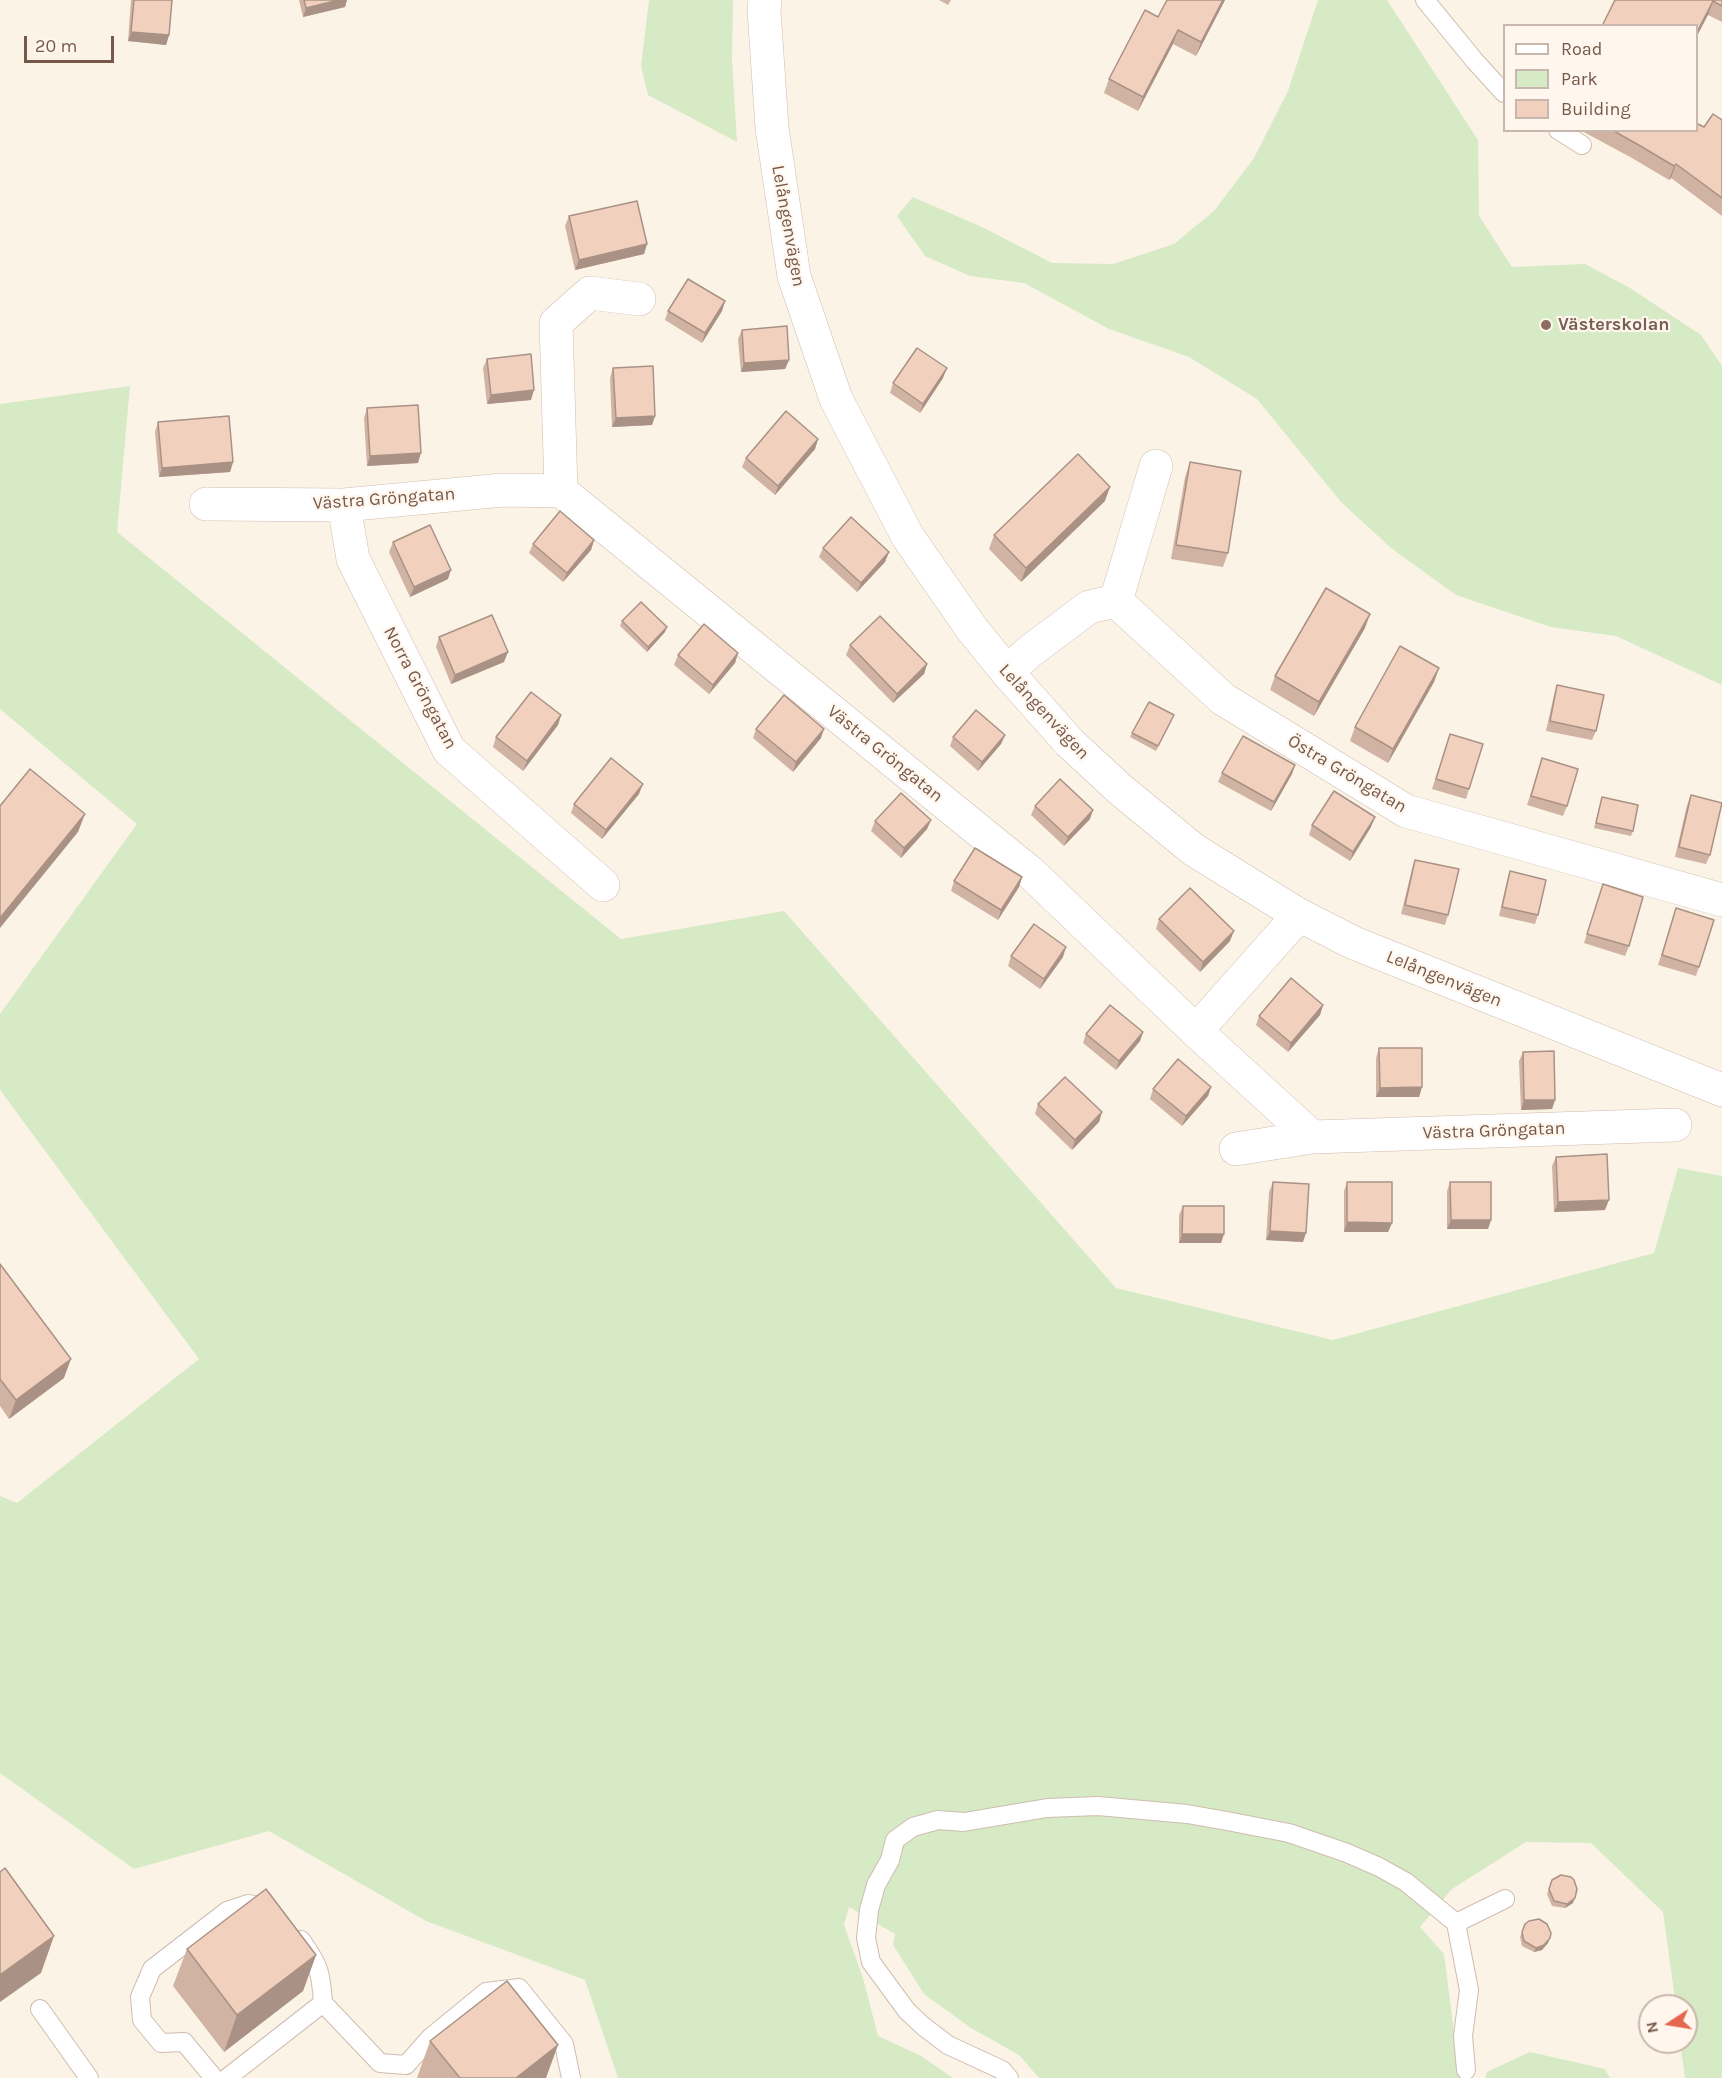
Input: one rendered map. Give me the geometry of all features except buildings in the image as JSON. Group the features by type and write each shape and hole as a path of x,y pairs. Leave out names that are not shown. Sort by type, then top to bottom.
{"street":[{"name":"Lelångenvägen","path":"765,0 772,128 794,276 836,399 908,537 972,629 1006,672 1070,742 1122,791 1194,850 1299,915 1354,943 1722,1090"},
{"path":"561,491 556,323 590,293 639,299"},
{"path":"1006,672 1029,651 1089,607 1116,601 1156,466"},
{"name":"Västra Gröngatan","path":"206,504 344,505 503,490 561,491 1031,873 1196,1031 1312,1137"},
{"name":"Norra Gröngatan","path":"344,505 353,559 449,750 603,885"},
{"name":"Östra Gröngatan","path":"1116,601 1223,699 1406,811 1722,900"},
{"path":"1196,1031 1299,915"},
{"name":"Västra Gröngatan","path":"1236,1149 1312,1137 1675,1125"}],"lane":[{"path":"1425,0 1503,92"},
{"path":"1561,132 1582,145"},
{"path":"1009,2078 1002,2070 948,2045 923,2026 907,2011 872,1962 866,1938 869,1910 876,1886 890,1860 895,1840 913,1827 938,1820 964,1822 1047,1808 1098,1806 1187,1814 1289,1833 1347,1853 1406,1882 1456,1923 1469,1990 1463,2036 1466,2070"},
{"path":"1456,1923 1505,1899"},
{"path":"214,2078 184,2042 161,2043 142,2020 140,1996 152,1969 227,1911 248,1904 272,1908 279,1915"},
{"path":"292,1930 316,1961 321,1977 322,2003 380,2063 408,2072 430,2038 486,1992 519,1988 564,2044 571,2078"},
{"path":"227,2078 322,2003"},
{"path":"40,2009 90,2078"}],"green space":[{"path":"649,0 733,0 732,60 737,142 648,95 641,66"},
{"path":"1318,0 1387,0 1478,140 1479,216 1512,267 1585,264 1630,288 1701,335 1722,366 1722,685 1616,636 1551,627 1456,595 1391,548 1341,502 1257,399 1189,357 1109,329 1024,283 970,276 925,256 897,216 913,197 984,228 1052,263 1113,264 1174,244 1214,211 1254,158 1288,91"},
{"path":"130,386 117,532 621,939 784,911 1116,1288 1333,1340 1654,1253 1678,1168 1722,1176 1722,2078 1685,2078 1682,2054 1698,2054 1698,1994 1674,1994 1663,1912 1591,1843 1526,1842 1452,1889 1420,1927 1444,1954 1460,2078 1039,2078 1019,2055 971,2028 924,1994 893,1945 895,1934 849,1907 844,1925 863,1978 878,2036 921,2056 953,2078 618,2078 585,1980 426,1921 269,1831 134,1869 0,1773 0,1496 17,1503 199,1359 0,1090 0,1014 137,824 0,709 0,404"},
{"path":"1530,2052 1605,2069 1610,2078 1485,2078 1487,2072"}],"place":[{"name":"Västerskolan","path":"1546,325"}]}
